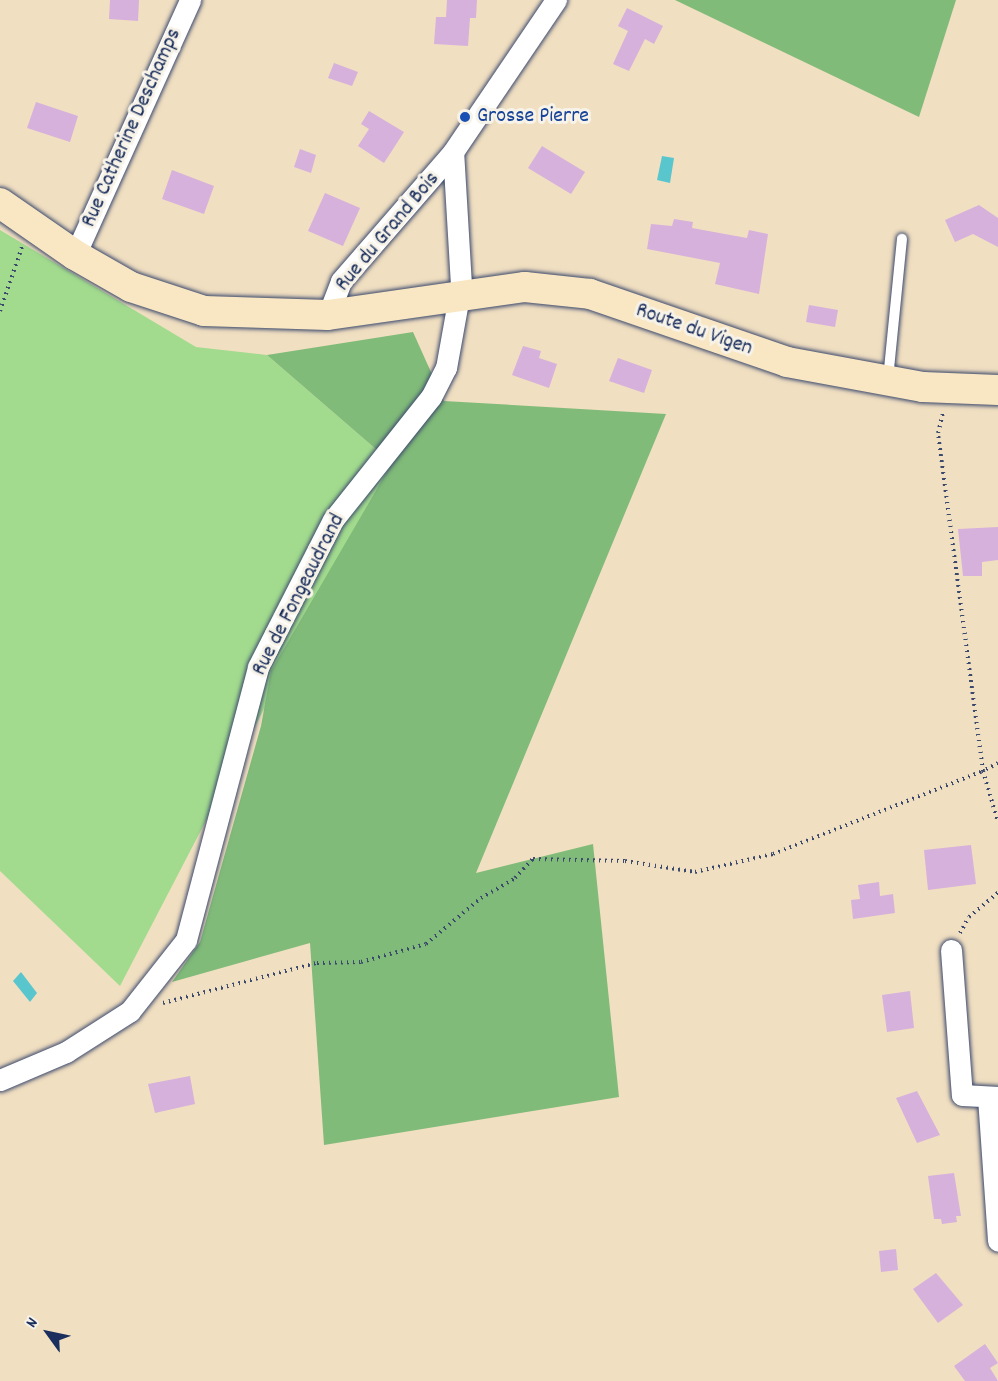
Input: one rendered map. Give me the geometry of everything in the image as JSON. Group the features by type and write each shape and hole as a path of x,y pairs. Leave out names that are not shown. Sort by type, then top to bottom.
{"street":[{"name":"Rue Catherine Deschamps","path":"75,255 190,0"},
{"name":"Rue du Grand Bois","path":"327,315 341,281 453,152 556,0"},
{"name":"Rue du Grand Bois","path":"453,152 461,295"},
{"name":"Route du Vigen","path":"0,203 75,255 132,288 204,311 327,315 525,287 590,294 788,363 888,382 947,389 998,390"},
{"name":"Rue de Fongeaudrand","path":"0,1080 66,1052 130,1011 186,940 258,667 333,520 436,387 446,368 461,295"},
{"path":"951,950 962,1095 993,1097 998,1241"}],"lane":[{"path":"888,382 902,239"}],"path":[{"path":"0,311 29,225"},
{"path":"947,389 939,434 982,771 987,793 998,822"},
{"path":"130,1011 317,963 361,962 426,944 481,898 515,878 533,859 625,861 696,872 773,854 998,763"},
{"path":"951,950 969,917 998,893"}],"green space":[{"path":"675,0 956,0 919,117"},
{"path":"0,230 196,347 267,355 392,463 120,986 0,871"},
{"path":"413,332 444,401 666,414 476,873 593,844 619,1097 324,1145 310,943 172,982 200,942 261,726 271,671 392,463 267,355"}],"water":[{"path":"662,156 674,158 670,183 657,180"},
{"path":"21,972 37,993 30,1002 13,981"}],"building":[{"path":"110,0 139,0 138,21 109,19"},
{"path":"447,0 477,0 476,18 470,18 468,46 434,44 436,17 446,17"},
{"path":"627,8 663,26 654,44 645,39 629,71 613,64 628,31 618,26"},
{"path":"334,63 358,72 352,86 328,78"},
{"path":"36,102 78,116 70,142 27,128"},
{"path":"369,111 404,132 384,163 358,146 369,129 361,124"},
{"path":"542,146 585,172 571,194 528,168"},
{"path":"300,149 316,155 311,173 294,167"},
{"path":"172,170 214,186 204,214 162,199"},
{"path":"325,193 360,208 343,246 308,231"},
{"path":"979,205 998,218 998,247 973,234 955,242 945,220"},
{"path":"674,219 693,222 692,228 747,238 749,230 768,234 759,294 715,284 720,263 647,249 651,224 672,226"},
{"path":"809,305 838,310 835,327 806,322"},
{"path":"523,346 541,351 539,358 557,364 549,388 512,375"},
{"path":"618,358 652,370 644,393 609,381"},
{"path":"998,527 998,560 982,562 982,576 963,576 958,529"},
{"path":"971,845 976,884 928,890 924,850"},
{"path":"879,882 880,896 893,894 895,913 853,919 851,900 860,899 858,885"},
{"path":"910,991 914,1028 887,1032 882,995"},
{"path":"190,1076 195,1104 155,1113 148,1084"},
{"path":"917,1091 940,1135 917,1143 896,1098"},
{"path":"954,1173 961,1216 956,1216 957,1222 942,1224 941,1219 934,1219 928,1176"},
{"path":"896,1249 898,1270 881,1272 879,1251"},
{"path":"936,1273 963,1305 938,1323 913,1289"},
{"path":"985,1344 998,1363 990,1368 998,1381 965,1381 954,1366"}],"place":[{"name":"Grosse Pierre","path":"465,117"}]}
